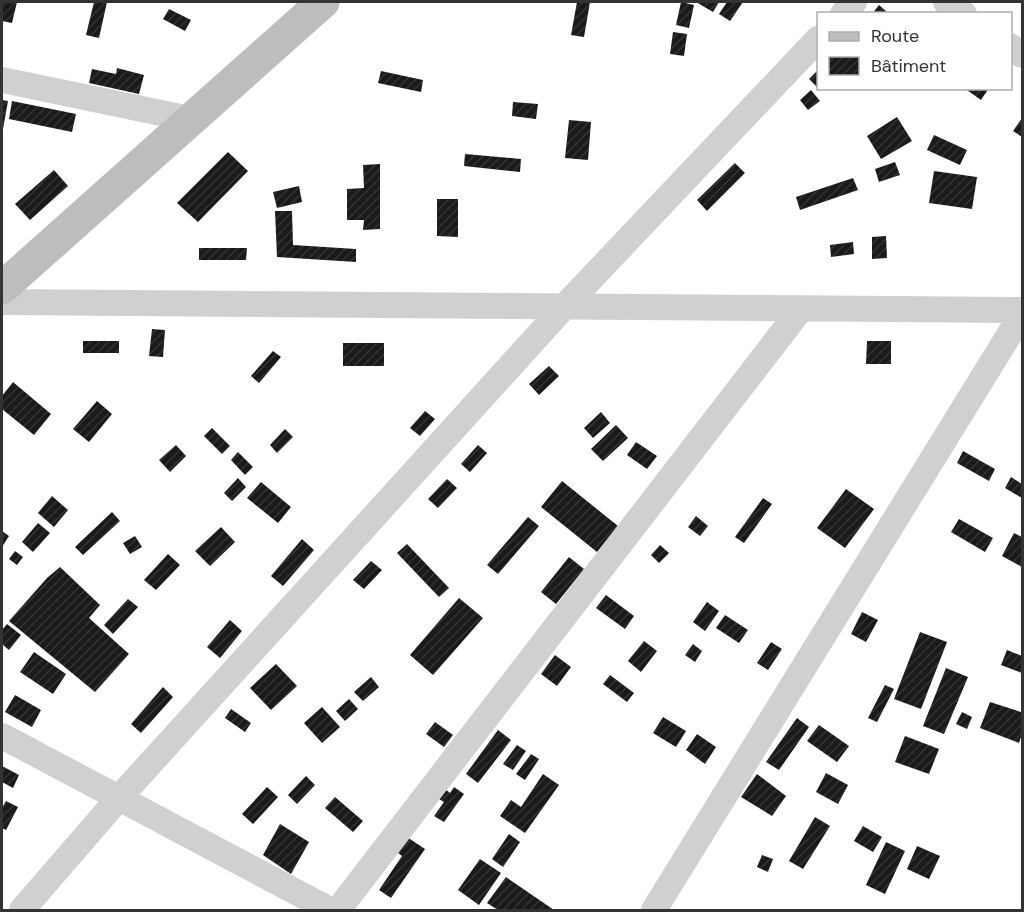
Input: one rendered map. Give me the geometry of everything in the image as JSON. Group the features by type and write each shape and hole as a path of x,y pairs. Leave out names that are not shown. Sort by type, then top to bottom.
{"street":[{"path":"2,288 323,2"},
{"path":"946,2 961,12"},
{"path":"22,910 118,799 562,308 817,41"},
{"path":"2,80 190,120"},
{"path":"2,302 1023,312"},
{"path":"338,910 800,310"},
{"path":"654,910 1023,312"},
{"path":"2,736 330,910"}],"building":[{"path":"2,2 17,2 12,23 2,21"},
{"path":"94,2 107,2 99,38 86,35"},
{"path":"577,2 590,2 584,37 571,35"},
{"path":"681,2 694,5 689,28 676,25"},
{"path":"696,2 719,2 713,12"},
{"path":"727,2 743,2 730,21 719,14"},
{"path":"879,5 887,12 874,12"},
{"path":"169,9 191,20 185,31 163,19"},
{"path":"673,32 687,34 684,56 670,54"},
{"path":"117,68 144,75 139,94 89,83 92,69 116,74"},
{"path":"381,71 423,80 421,92 378,83"},
{"path":"817,71 817,87 809,79"},
{"path":"811,90 820,101 808,110 800,100"},
{"path":"967,90 988,90 981,100"},
{"path":"2,100 8,101 3,129 2,129"},
{"path":"12,101 76,114 72,132 9,119"},
{"path":"513,102 538,104 536,119 512,116"},
{"path":"897,117 912,141 881,159 867,136"},
{"path":"1022,118 1022,137 1013,131"},
{"path":"569,120 591,122 588,160 565,158"},
{"path":"934,135 967,150 960,165 927,150"},
{"path":"228,152 248,171 198,222 177,203"},
{"path":"465,154 521,159 520,172 464,166"},
{"path":"895,162 900,175 879,182 875,169"},
{"path":"735,163 745,173 707,211 697,200"},
{"path":"380,164 380,229 363,230 364,220 347,220 347,189 364,188 363,165"},
{"path":"54,170 68,186 30,220 15,204"},
{"path":"934,171 977,177 972,209 929,203"},
{"path":"853,178 858,190 800,210 796,197"},
{"path":"299,186 302,202 277,208 273,192"},
{"path":"437,199 458,199 458,237 437,236"},
{"path":"275,211 292,211 293,245 356,249 356,262 277,257"},
{"path":"886,236 887,258 872,259 872,237"},
{"path":"853,242 854,254 831,257 830,245"},
{"path":"199,248 247,248 246,260 199,260"},
{"path":"152,329 165,330 163,357 149,356"},
{"path":"83,341 119,341 119,353 83,353"},
{"path":"867,341 891,341 891,364 866,364"},
{"path":"343,343 384,343 384,366 343,366"},
{"path":"273,351 281,357 259,383 251,376"},
{"path":"549,366 559,376 539,395 529,384"},
{"path":"13,382 51,414 34,435 2,409 2,396"},
{"path":"97,401 112,414 89,442 73,429"},
{"path":"425,411 435,419 420,436 410,428"},
{"path":"601,412 610,423 593,438 584,428"},
{"path":"616,425 628,438 603,461 591,449"},
{"path":"212,428 230,446 222,454 204,436"},
{"path":"285,429 293,437 277,453 270,445"},
{"path":"636,442 657,456 647,469 627,455"},
{"path":"176,445 186,456 170,472 159,460"},
{"path":"478,445 487,453 470,472 461,464"},
{"path":"963,451 995,469 989,481 957,463"},
{"path":"238,452 253,467 245,475 231,460"},
{"path":"1011,477 1022,484 1022,498 1005,488"},
{"path":"238,478 246,487 232,501 224,493"},
{"path":"447,479 457,488 438,508 428,499"},
{"path":"562,481 618,526 597,552 541,507"},
{"path":"261,482 291,507 278,523 247,498"},
{"path":"846,489 874,509 845,548 817,528"},
{"path":"52,496 68,510 54,527 38,513"},
{"path":"763,498 772,504 744,543 735,537"},
{"path":"112,512 120,521 83,555 75,547"},
{"path":"696,516 708,526 700,536 688,527"},
{"path":"528,517 539,526 498,574 487,565"},
{"path":"959,519 993,538 985,552 951,532"},
{"path":"38,523 50,533 33,552 22,542"},
{"path":"221,527 235,542 210,566 195,551"},
{"path":"2,531 9,536 2,547"},
{"path":"1014,533 1022,537 1022,567 1002,556"},
{"path":"135,536 142,547 130,554 123,543"},
{"path":"302,539 314,550 283,586 271,576"},
{"path":"407,544 449,588 439,597 397,553"},
{"path":"660,545 669,553 659,563 651,555"},
{"path":"15,551 23,557 17,565 9,559"},
{"path":"168,554 180,565 156,590 144,580"},
{"path":"569,557 584,569 556,604 541,592"},
{"path":"371,561 382,570 364,589 353,580"},
{"path":"60,567 100,605 89,618 129,654 95,692 9,621 47,578"},
{"path":"606,595 634,616 625,629 596,608"},
{"path":"459,598 483,618 433,675 410,655"},
{"path":"128,599 138,607 113,634 104,625"},
{"path":"707,602 719,611 705,631 693,622"},
{"path":"862,612 878,620 866,642 851,634"},
{"path":"725,615 748,630 739,643 716,628"},
{"path":"230,620 242,631 220,658 207,647"},
{"path":"7,624 21,635 9,650 2,644 2,630"},
{"path":"920,632 947,642 921,709 894,699"},
{"path":"644,641 657,651 641,672 628,661"},
{"path":"771,642 782,649 768,670 757,663"},
{"path":"693,644 702,651 695,662 685,655"},
{"path":"1007,650 1022,656 1022,673 1001,665"},
{"path":"34,652 66,674 53,694 20,672"},
{"path":"555,655 571,667 557,686 541,674"},
{"path":"276,664 297,686 271,710 250,688"},
{"path":"946,668 968,677 944,734 923,726"},
{"path":"610,675 634,693 627,702 603,684"},
{"path":"371,677 379,687 363,701 354,692"},
{"path":"885,685 894,689 877,722 868,718"},
{"path":"163,687 173,697 141,733 131,724"},
{"path":"15,695 41,710 32,727 5,712"},
{"path":"349,699 358,709 345,721 336,711"},
{"path":"990,702 1021,712 1022,708 1022,734 1019,743 980,728"},
{"path":"322,707 340,727 322,743 304,723"},
{"path":"231,709 251,723 245,732 225,718"},
{"path":"962,712 972,717 967,729 956,724"},
{"path":"663,717 686,731 676,747 653,733"},
{"path":"797,718 809,727 779,770 766,762"},
{"path":"435,722 453,735 444,747 426,734"},
{"path":"819,725 849,746 837,762 807,741"},
{"path":"498,730 511,740 478,783 466,774"},
{"path":"697,734 716,747 705,764 686,750"},
{"path":"905,736 939,749 929,774 895,762"},
{"path":"517,745 526,751 513,770 503,764"},
{"path":"531,754 539,759 525,780 516,774"},
{"path":"2,766 19,775 13,788 2,782"},
{"path":"826,773 848,785 838,804 816,792"},
{"path":"543,774 559,785 525,833 500,816 511,800 521,807"},
{"path":"757,774 786,796 772,816 741,797"},
{"path":"306,776 315,785 297,804 288,795"},
{"path":"267,787 278,797 253,824 242,814"},
{"path":"454,787 464,794 444,822 434,816 444,802 437,798 444,788 450,793"},
{"path":"335,797 363,821 353,832 325,808"},
{"path":"6,801 18,807 6,830 2,828 2,808"},
{"path":"815,817 830,826 803,869 789,861"},
{"path":"280,824 309,842 291,874 263,855"},
{"path":"863,826 882,837 873,852 854,841"},
{"path":"509,834 520,842 503,867 492,859"},
{"path":"407,837 425,849 391,898 379,890 402,856 397,852"},
{"path":"886,842 905,851 885,894 866,885"},
{"path":"917,846 940,856 929,879 907,869"},
{"path":"762,855 773,859 768,872 757,867"},
{"path":"480,859 501,873 479,905 458,890"},
{"path":"506,877 554,910 498,910 487,903"}]}
